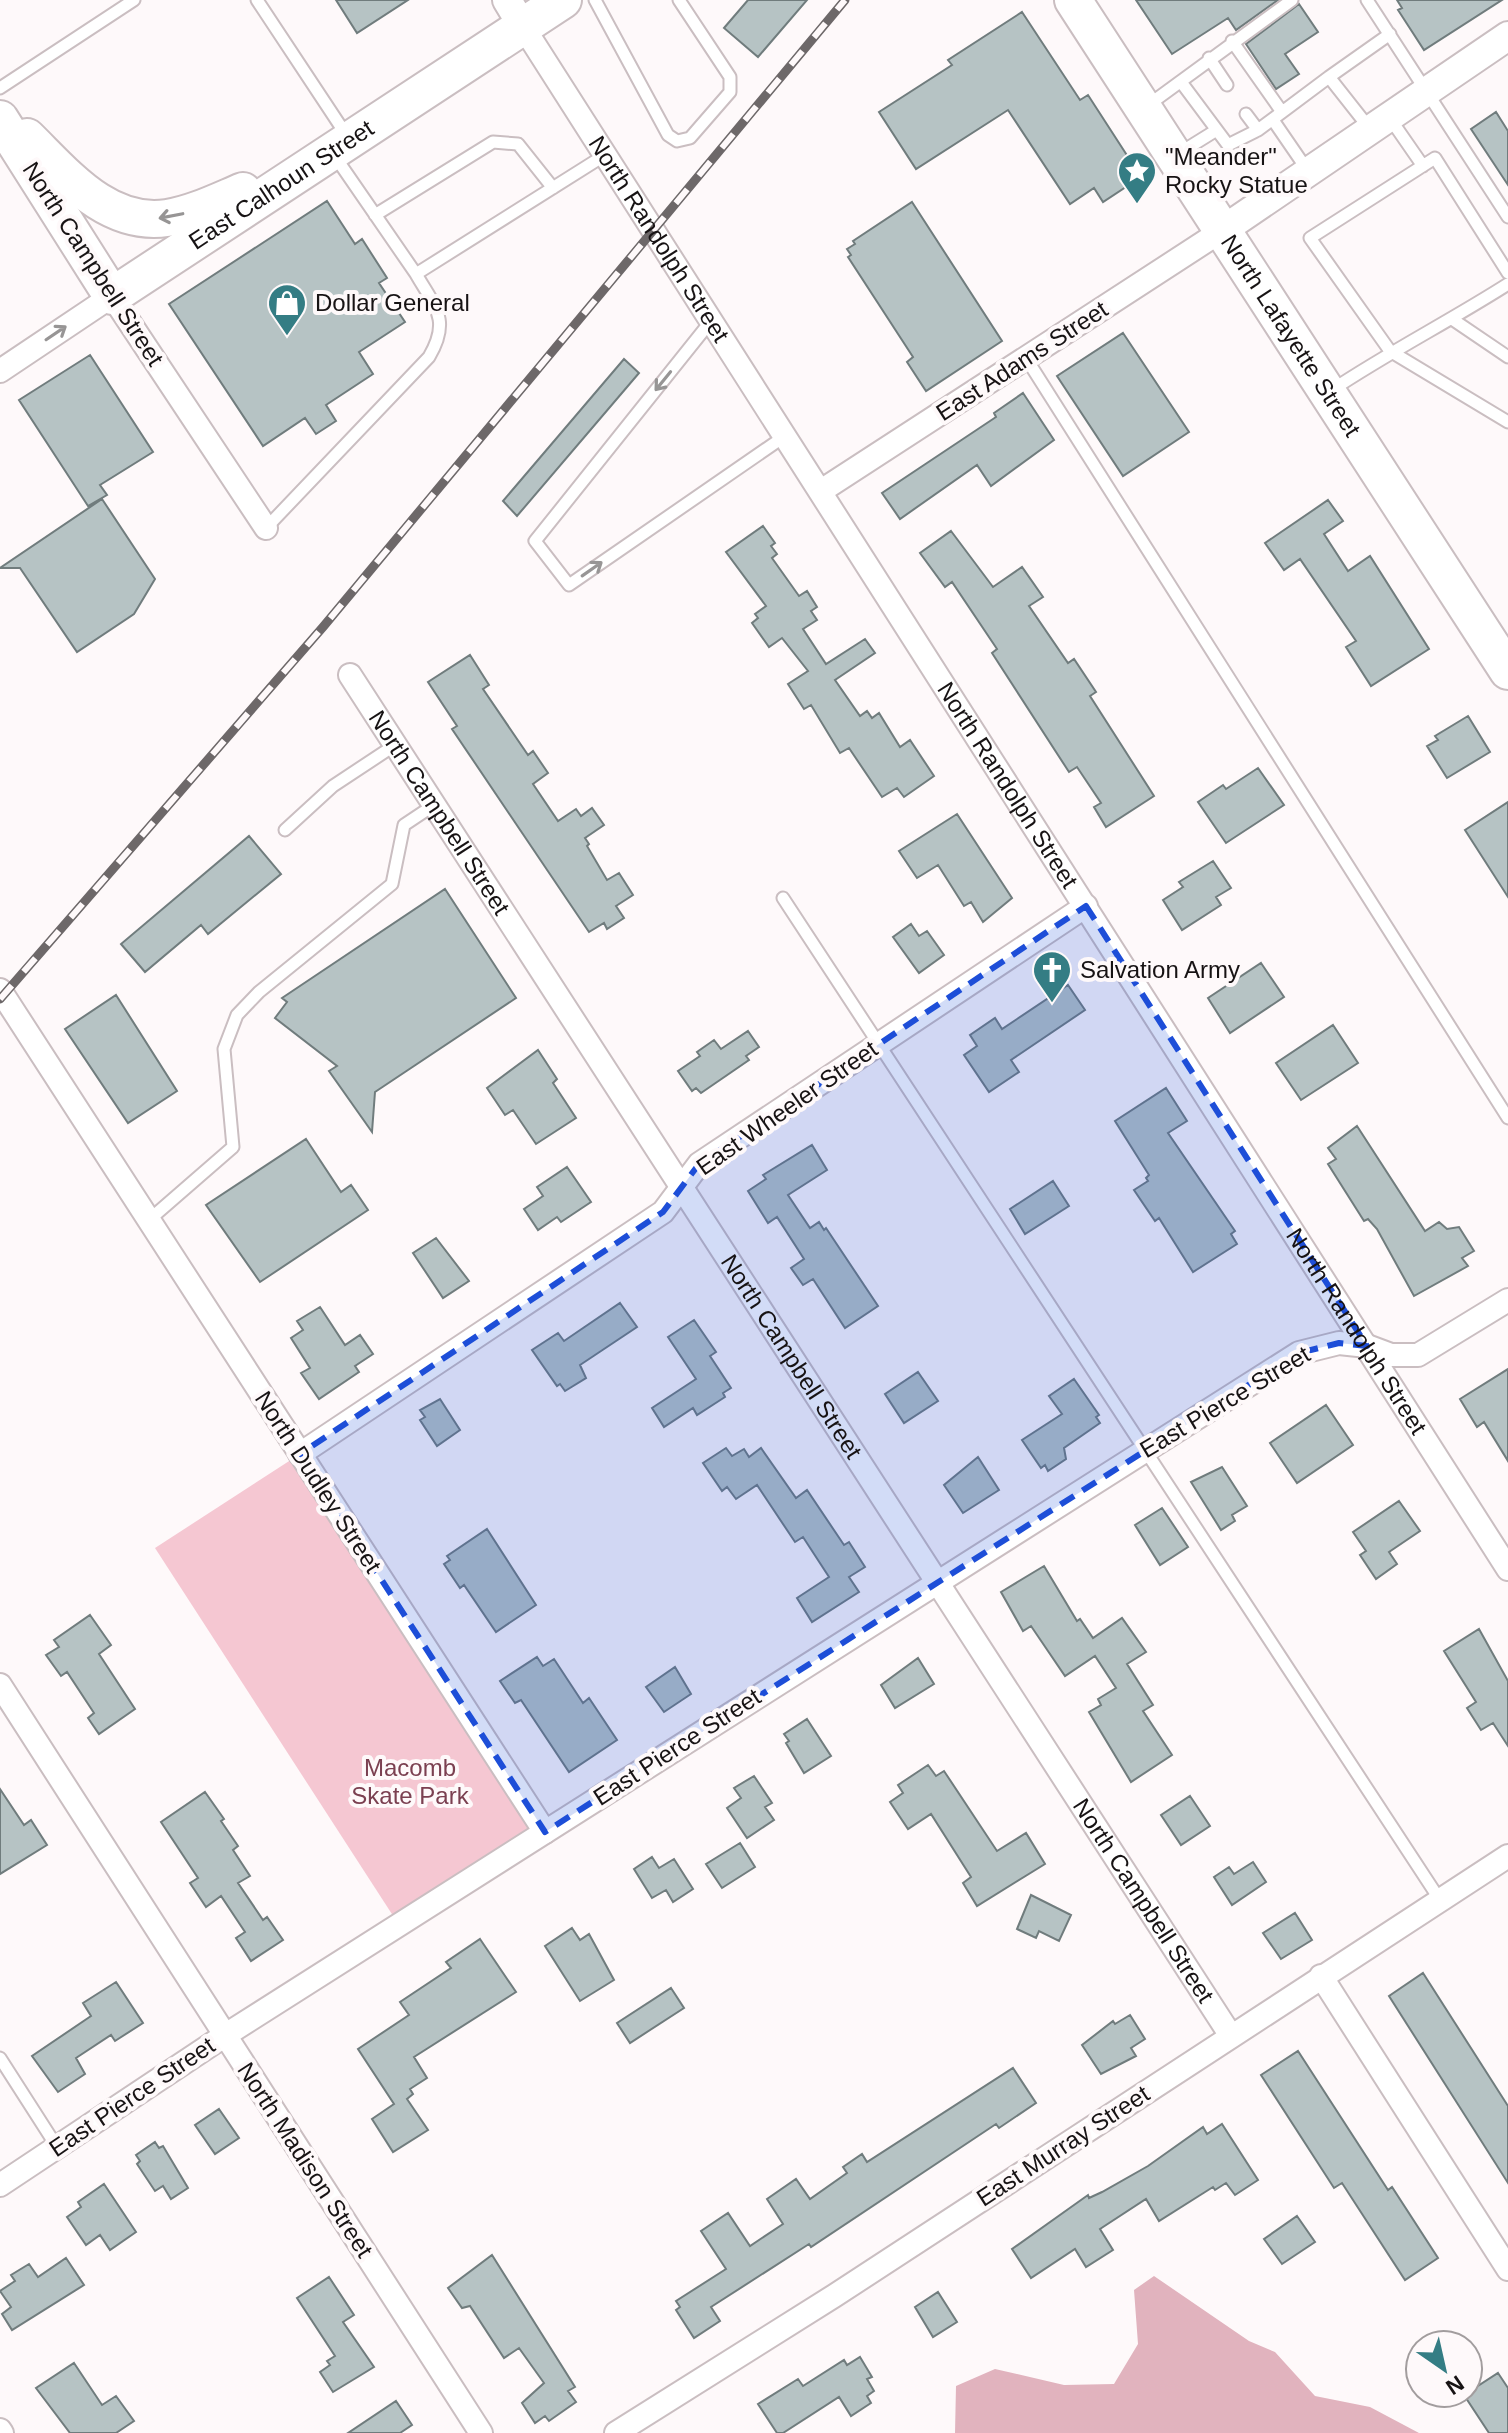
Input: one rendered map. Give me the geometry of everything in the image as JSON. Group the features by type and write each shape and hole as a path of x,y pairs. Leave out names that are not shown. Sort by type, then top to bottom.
{"highway":[{"name":"East Calhoun Street","path":"112,296 334,149 514,12 563,0"},
{"name":"North Lafayette Street","path":"1073,0 1508,671"},
{"path":"0,111 89,196 116,212 144,218 166,219 184,214 334,149"},
{"name":"North Campbell Street","path":"0,119 112,296"}],"street":[{"name":"North Randolph Street","path":"514,12 1508,1569"},
{"path":"1223,230 1508,36"},
{"name":"East Adams Street","path":"821,491 1223,230"},
{"name":"East Calhoun Street","path":"0,371 112,296"},
{"name":"North Campbell Street","path":"112,296 266,528"},
{"name":"North Campbell Street","path":"350,675 1231,2036"},
{"name":"East Wheeler Street","path":"300,1454 663,1212 699,1164 1086,906"},
{"name":"North Dudley Street","path":"0,990 545,1832"},
{"name":"East Pierce Street","path":"0,2185 224,2036 1299,1353 1339,1343 1367,1346 1391,1355 1418,1355 1508,1300"},
{"name":"North Madison Street","path":"0,1685 481,2433"},
{"name":"East Murray Street","path":"616,2433 1508,1856"},
{"path":"1321,1976 1508,2269"}],"lane":[{"path":"0,88 134,0"},
{"path":"257,0 334,149 416,274 440,317 441,335 429,357 266,528"},
{"path":"595,0 668,135 677,141 690,138 730,92 730,77 679,0"},
{"path":"1144,109 1232,41 1292,0"},
{"path":"1367,0 1508,217"},
{"path":"1181,82 1228,145 1258,130 1390,34"},
{"path":"1232,41 1308,171"},
{"path":"1209,58 1227,85"},
{"path":"1329,77 1423,166"},
{"path":"1246,114 1258,130"},
{"path":"1176,156 1215,131"},
{"path":"375,215 493,142 518,144 553,188"},
{"path":"416,274 605,155"},
{"path":"1508,273 1435,158 1310,238 1390,351 1508,422"},
{"path":"1328,393 1390,351 1452,319 1508,284"},
{"path":"1452,319 1508,357"},
{"path":"711,320 535,541 569,585 785,436"},
{"path":"1026,358 1508,1118"},
{"path":"285,830 333,786 395,745"},
{"path":"149,1220 233,1147 224,1049 237,1015 259,992 392,884 404,825 434,805"},
{"path":"783,898 1440,1900"},
{"path":"0,2058 57,2147"}],"highlighted area":[{"path":"1086,906 1367,1346 1339,1343 1299,1353 545,1832 300,1454 663,1212 699,1164"}],"green space":[{"name":"Macomb Skate Park","path":"300,1454 545,1832 399,1925 155,1548"}],"shaded area":[{"path":"1154,2276 1249,2341 1275,2352 1315,2396 1370,2407 1419,2433 955,2433 956,2386 995,2369 1064,2385 1114,2384 1138,2344 1134,2290"}],"building":[{"path":"336,0 408,0 357,33"},
{"path":"748,0 807,0 758,57 724,28"},
{"path":"1136,0 1278,0 1236,30 1228,18 1172,54"},
{"path":"1397,0 1502,0 1424,50 1398,10 1402,8"},
{"path":"1299,4 1318,32 1285,54 1299,74 1276,89 1246,44"},
{"path":"1022,12 1080,100 1088,95 1141,177 1103,202 1094,188 1070,204 1008,110 916,169 879,112 952,65 948,60"},
{"path":"1496,112 1508,131 1508,185 1471,129"},
{"name":"Dollar General","path":"327,201 355,244 362,239 387,278 379,283 405,322 359,352 373,374 326,405 336,421 316,434 305,418 263,446 169,304"},
{"path":"912,202 1002,341 926,391 907,362 913,357 848,257 851,255 847,249 855,244 853,241"},
{"path":"1123,333 1189,432 1123,476 1057,376"},
{"path":"90,355 153,452 100,485 107,495 88,506 19,400"},
{"path":"624,359 639,373 517,516 503,501"},
{"path":"1023,393 1054,440 991,486 977,465 900,519 882,493 996,417 994,413"},
{"path":"102,499 155,579 134,614 77,652 20,568 0,568"},
{"path":"1328,500 1343,521 1324,534 1348,571 1370,556 1429,649 1371,686 1346,647 1356,641 1300,559 1284,570 1265,543"},
{"path":"763,526 775,543 771,546 777,554 772,558 799,596 807,591 817,607 811,611 817,620 803,629 826,664 865,639 875,653 835,680 860,716 867,711 872,718 879,713 900,747 910,740 934,776 904,797 897,788 882,797 849,748 840,753 811,705 804,709 788,684 808,671 782,638 769,647 752,623 758,618 755,614 766,606 726,552"},
{"path":"951,531 993,587 1022,567 1043,597 1029,606 1068,663 1074,659 1096,692 1090,696 1154,796 1106,827 1094,807 1101,803 1077,767 1069,772 992,653 997,649 952,582 945,587 920,553"},
{"path":"470,655 489,685 483,689 528,755 533,751 548,773 533,784 558,821 576,809 581,816 592,808 604,825 585,838 589,844 587,846 607,880 619,873 633,895 616,906 624,918 607,929 604,923 589,932 452,729 457,726 428,682"},
{"path":"1468,716 1490,752 1447,778 1427,746 1438,740 1435,736"},
{"path":"1258,768 1284,805 1226,843 1198,802 1223,785 1226,789"},
{"path":"1508,802 1508,897 1465,830"},
{"path":"957,814 1012,898 983,922 971,902 964,906 938,865 917,878 899,851"},
{"path":"249,836 281,874 208,934 201,925 145,972 121,944"},
{"path":"1213,861 1231,888 1216,897 1221,905 1182,930 1163,900 1183,887 1179,882"},
{"path":"445,889 516,998 375,1092 372,1132 329,1071 337,1066 275,1018 287,1002 282,998"},
{"path":"911,924 919,936 927,931 944,955 919,973 893,937"},
{"path":"1261,963 1284,997 1230,1033 1208,998"},
{"path":"1068,985 1085,1010 1011,1060 1019,1072 989,1092 964,1055 977,1046 970,1035 995,1018 1002,1029"},
{"path":"116,995 177,1091 128,1123 65,1029"},
{"path":"1333,1025 1358,1063 1301,1100 1276,1063"},
{"path":"748,1031 759,1047 746,1056 749,1060 701,1093 696,1088 692,1091 678,1071 700,1056 697,1052 714,1040 721,1049"},
{"path":"538,1050 557,1079 553,1083 576,1118 536,1144 513,1110 505,1115 487,1088"},
{"path":"1166,1088 1187,1121 1168,1133 1235,1231 1231,1234 1237,1244 1193,1272 1159,1218 1155,1221 1134,1190 1148,1181 1146,1178 1149,1175 1115,1121"},
{"path":"1357,1126 1425,1231 1439,1222 1447,1229 1459,1227 1474,1251 1462,1258 1468,1266 1414,1296 1377,1229 1368,1219 1364,1221 1328,1164 1336,1159 1328,1148"},
{"path":"306,1139 341,1192 351,1185 368,1210 260,1282 206,1205"},
{"path":"812,1145 827,1170 788,1195 810,1228 819,1222 824,1230 826,1228 878,1306 845,1328 813,1279 803,1285 791,1268 804,1259 777,1217 768,1223 748,1191 766,1179 763,1175"},
{"path":"567,1167 591,1202 561,1222 557,1217 538,1230 524,1209 543,1196 537,1187"},
{"path":"1053,1181 1069,1206 1025,1234 1010,1209"},
{"path":"436,1238 469,1281 443,1298 413,1253"},
{"path":"620,1303 637,1327 580,1365 586,1378 565,1391 560,1384 557,1386 532,1350 558,1333 564,1341"},
{"path":"320,1307 345,1345 360,1335 373,1354 355,1366 359,1372 319,1399 301,1373 310,1368 291,1338 303,1330 297,1321"},
{"path":"694,1320 716,1352 710,1356 731,1388 723,1393 725,1397 697,1415 693,1408 664,1427 652,1408 696,1379 668,1337"},
{"path":"1508,1369 1508,1461 1484,1422 1477,1427 1460,1399"},
{"path":"918,1372 938,1401 904,1423 885,1394"},
{"path":"1074,1379 1099,1415 1096,1417 1100,1423 1064,1448 1066,1459 1048,1471 1045,1465 1041,1468 1022,1440 1062,1414 1049,1396"},
{"path":"440,1399 460,1430 437,1446 420,1420 425,1417 420,1410"},
{"path":"1326,1405 1353,1445 1297,1483 1270,1443"},
{"path":"726,1448 732,1456 744,1449 749,1457 761,1448 796,1498 807,1490 844,1545 849,1542 865,1567 849,1577 859,1592 812,1622 797,1598 829,1577 803,1537 795,1542 757,1485 736,1499 727,1487 722,1491 703,1463"},
{"path":"978,1457 999,1490 963,1513 944,1485"},
{"path":"1222,1467 1247,1506 1232,1515 1235,1521 1221,1530 1191,1482"},
{"path":"1399,1501 1420,1531 1389,1552 1397,1564 1376,1579 1360,1555 1366,1551 1353,1532"},
{"path":"1162,1508 1188,1547 1160,1565 1135,1525"},
{"path":"487,1529 536,1605 496,1632 464,1585 460,1588 444,1564 450,1560 447,1556"},
{"path":"1044,1566 1077,1621 1080,1619 1093,1638 1122,1618 1146,1652 1127,1664 1153,1705 1143,1711 1172,1755 1131,1782 1089,1712 1101,1705 1098,1699 1116,1688 1095,1656 1065,1676 1031,1626 1023,1631 1001,1592"},
{"path":"90,1615 111,1645 99,1654 135,1709 99,1734 88,1718 94,1713 67,1672 61,1676 46,1655 59,1647 54,1640"},
{"path":"1479,1629 1508,1681 1508,1746 1493,1723 1481,1730 1467,1708 1476,1702 1444,1651"},
{"path":"537,1657 543,1666 554,1659 583,1703 589,1698 617,1740 569,1772 521,1700 515,1703 500,1681"},
{"path":"918,1658 934,1684 895,1708 881,1685"},
{"path":"675,1667 691,1694 664,1712 646,1687"},
{"path":"807,1719 831,1756 804,1773 784,1734"},
{"path":"928,1765 936,1776 944,1771 997,1851 1026,1833 1045,1864 977,1906 963,1883 971,1877 931,1814 908,1829 890,1802 903,1793 898,1785"},
{"path":"754,1776 772,1803 765,1807 774,1820 747,1838 727,1808 741,1798 734,1788"},
{"path":"0,1789 24,1825 31,1820 47,1845 0,1874"},
{"path":"205,1792 224,1819 221,1821 238,1846 233,1850 250,1876 238,1883 263,1920 267,1917 283,1940 251,1961 236,1938 245,1932 221,1896 206,1907 190,1883 198,1878 161,1822"},
{"path":"1190,1796 1210,1826 1181,1845 1161,1815"},
{"path":"740,1843 755,1867 722,1888 706,1864"},
{"path":"652,1857 659,1868 674,1859 693,1889 673,1902 666,1890 652,1898 634,1869"},
{"path":"1253,1862 1266,1882 1232,1905 1214,1877 1229,1867 1234,1874"},
{"path":"1031,1895 1071,1915 1059,1941 1039,1931 1036,1938 1017,1929"},
{"path":"1295,1913 1312,1940 1281,1959 1263,1933"},
{"path":"572,1928 580,1940 589,1934 614,1980 580,2001 545,1946"},
{"path":"480,1939 516,1992 414,2057 427,2078 410,2089 413,2094 407,2099 428,2130 393,2152 372,2119 394,2104 358,2049 409,2015 400,2002 451,1968 446,1962"},
{"path":"1423,1973 1508,2106 1508,2183 1389,1996"},
{"path":"116,1982 143,2023 115,2041 111,2035 76,2058 85,2074 58,2092 32,2056 91,2016 83,2003"},
{"path":"671,1988 684,2008 630,2043 617,2023"},
{"path":"1130,2015 1145,2039 1131,2048 1136,2056 1101,2074 1082,2045 1113,2021 1115,2024"},
{"path":"1298,2051 1388,2190 1392,2187 1438,2258 1405,2280 1342,2183 1334,2188 1261,2075"},
{"path":"1013,2068 1036,2103 999,2128 996,2124 811,2247 809,2244 711,2307 720,2321 694,2338 676,2310 680,2307 676,2301 726,2269 701,2231 728,2213 750,2246 783,2224 767,2199 796,2179 810,2199 847,2173 843,2167 862,2154 867,2162"},
{"path":"219,2109 239,2138 215,2154 195,2125"},
{"path":"1222,2124 1258,2180 1235,2195 1226,2183 1215,2190 1213,2187 1159,2221 1146,2199 1100,2229 1113,2250 1086,2267 1075,2249 1031,2278 1012,2249 1088,2195 1089,2198 1102,2192 1148,2166 1203,2127 1207,2134"},
{"path":"155,2142 159,2148 163,2146 188,2188 171,2199 163,2186 155,2191 137,2164 140,2161 136,2155"},
{"path":"104,2184 136,2232 110,2250 100,2235 86,2245 67,2217 81,2207 78,2202"},
{"path":"1297,2216 1315,2242 1282,2264 1264,2239"},
{"path":"492,2255 575,2387 568,2391 576,2402 549,2421 545,2416 535,2423 522,2403 544,2383 519,2348 504,2358 470,2306 462,2308 448,2288"},
{"path":"66,2258 84,2285 12,2330 2,2314 11,2307 0,2291 15,2281 11,2275 29,2264 38,2277"},
{"path":"329,2277 354,2315 343,2322 374,2367 333,2392 320,2372 330,2365 327,2361 335,2356 297,2298"},
{"path":"938,2292 957,2322 933,2337 915,2307"},
{"path":"860,2357 872,2377 867,2379 874,2391 867,2396 871,2403 851,2416 839,2397 783,2433 777,2433 758,2404 798,2379 803,2386 844,2360 847,2365"},
{"path":"74,2363 102,2405 116,2396 134,2421 116,2433 70,2433 36,2388"},
{"path":"1498,2373 1508,2388 1508,2433 1489,2433 1473,2409 1484,2409 1484,2382"},
{"path":"396,2401 412,2425 400,2433 348,2433"}],"railway":[{"path":"0,999 323,627 845,0"}],"place":[{"name":"\"Meander\" Rocky Statue","path":"1137,205"},
{"name":"Dollar General","path":"287,337"},
{"name":"Salvation Army","path":"1052,1004"}]}
